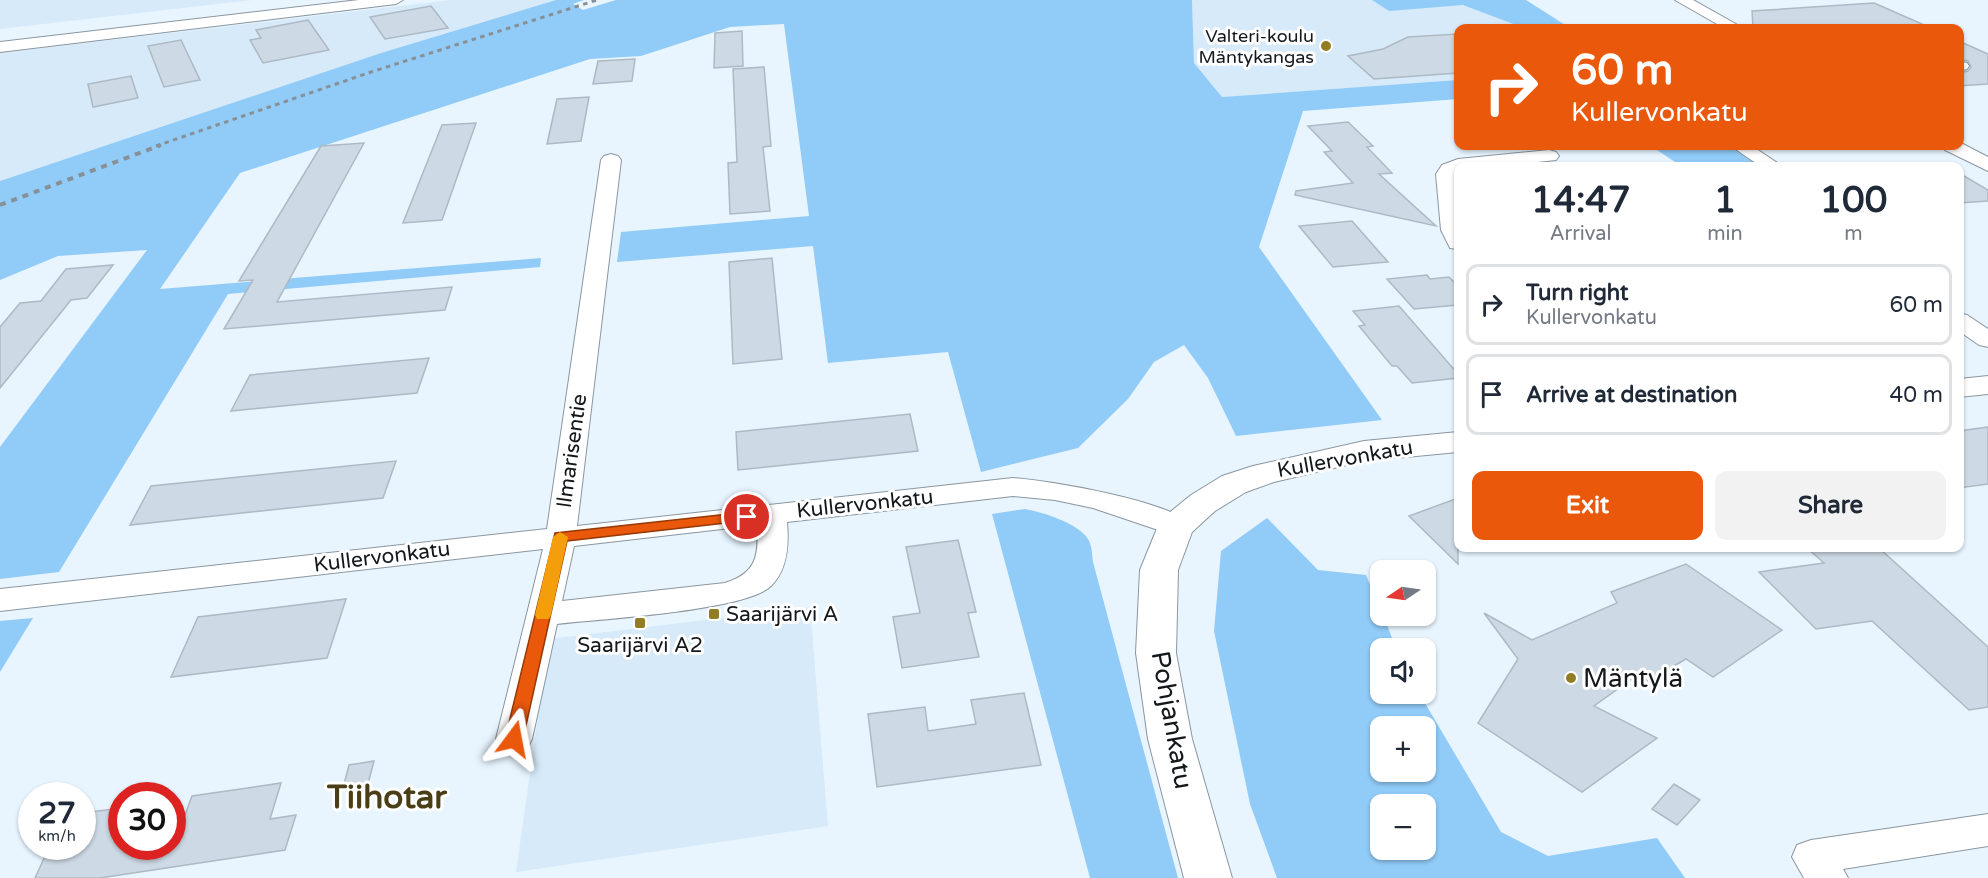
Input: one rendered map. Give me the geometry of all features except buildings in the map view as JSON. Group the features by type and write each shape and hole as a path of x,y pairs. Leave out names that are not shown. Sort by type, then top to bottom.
{"main road":[{"path":"1964,387 1988,385"},
{"name":"Kullervonkatu","path":"1176,526 1203,502 1234,484 1265,474 1364,451 1454,442"},
{"name":"Pohjankatu","path":"1176,526 1159,570 1156,653 1170,739 1208,878"}],"street":[{"path":"0,47 396,0"},
{"path":"1682,0 1727,24"},
{"path":"1746,150 1766,162"},
{"path":"1962,150 1983,159"},
{"path":"1488,162 1549,156"},
{"name":"Ilmarisentie","path":"514,739 561,536 611,160"},
{"path":"1454,167 1446,174 1454,234"},
{"path":"1964,323 1988,340"},
{"name":"Kullervonkatu","path":"0,600 1013,487 1048,488 1122,505 1176,526"},
{"path":"543,614 726,594 754,584 769,565 773,548 771,514"},
{"path":"1819,867 1988,830"}],"shaded area":[{"path":"0,0 252,0 0,29"},
{"path":"451,0 556,0 381,53 0,181 0,53"},
{"path":"556,0 584,0 573,4 583,10 616,0 1192,0 1194,63 1222,97 1454,80 1454,99 1303,111 1259,247 1382,420 1236,436 1208,378 1184,345 1154,362 1128,399 1078,448 981,472 948,352 828,363 813,246 617,262 621,232 809,216 784,24 730,27 641,56 590,59 240,173 160,289 541,258 540,267 228,294 59,572 0,579 0,447 147,250 58,256 0,280 0,181 381,53"},
{"name":"Valteri-koulu Mäntykangas","path":"1192,0 1480,0 1517,24 1454,24 1454,80 1222,97 1194,63"},
{"path":"1372,0 1526,0 1564,24 1513,24 1463,5 1389,11"},
{"path":"1657,150 1742,150 1761,162 1675,162"},
{"path":"1025,509 1068,523 1083,533 1089,541 1178,878 1090,878 992,514"},
{"path":"1267,518 1318,570 1366,575 1370,585 1370,626 1387,626 1392,638 1370,638 1370,704 1425,704 1433,716 1370,716 1370,782 1436,782 1436,722 1501,832 1548,856 1657,838 1685,878 1277,878 1250,804 1214,631 1221,551"},
{"path":"810,607 828,826 516,872 549,639"},
{"path":"33,618 0,672 0,621"}],"railway":[{"path":"156,146 371,72 597,0"},
{"path":"0,205 161,145"}],"slow traffic":[{"path":"543,615 560,537"}],"place":[{"name":"Valteri-koulu Mäntykangas","path":"1326,46"},
{"name":"Saarijärvi A","path":"714,614"},
{"name":"Saarijärvi A2","path":"640,623"},
{"name":"Mäntylä","path":"1571,678"}],"district":[{"name":"Tiihotar","path":"387,797"}],"route":[{"path":"514,739 561,536 747,517"}]}
